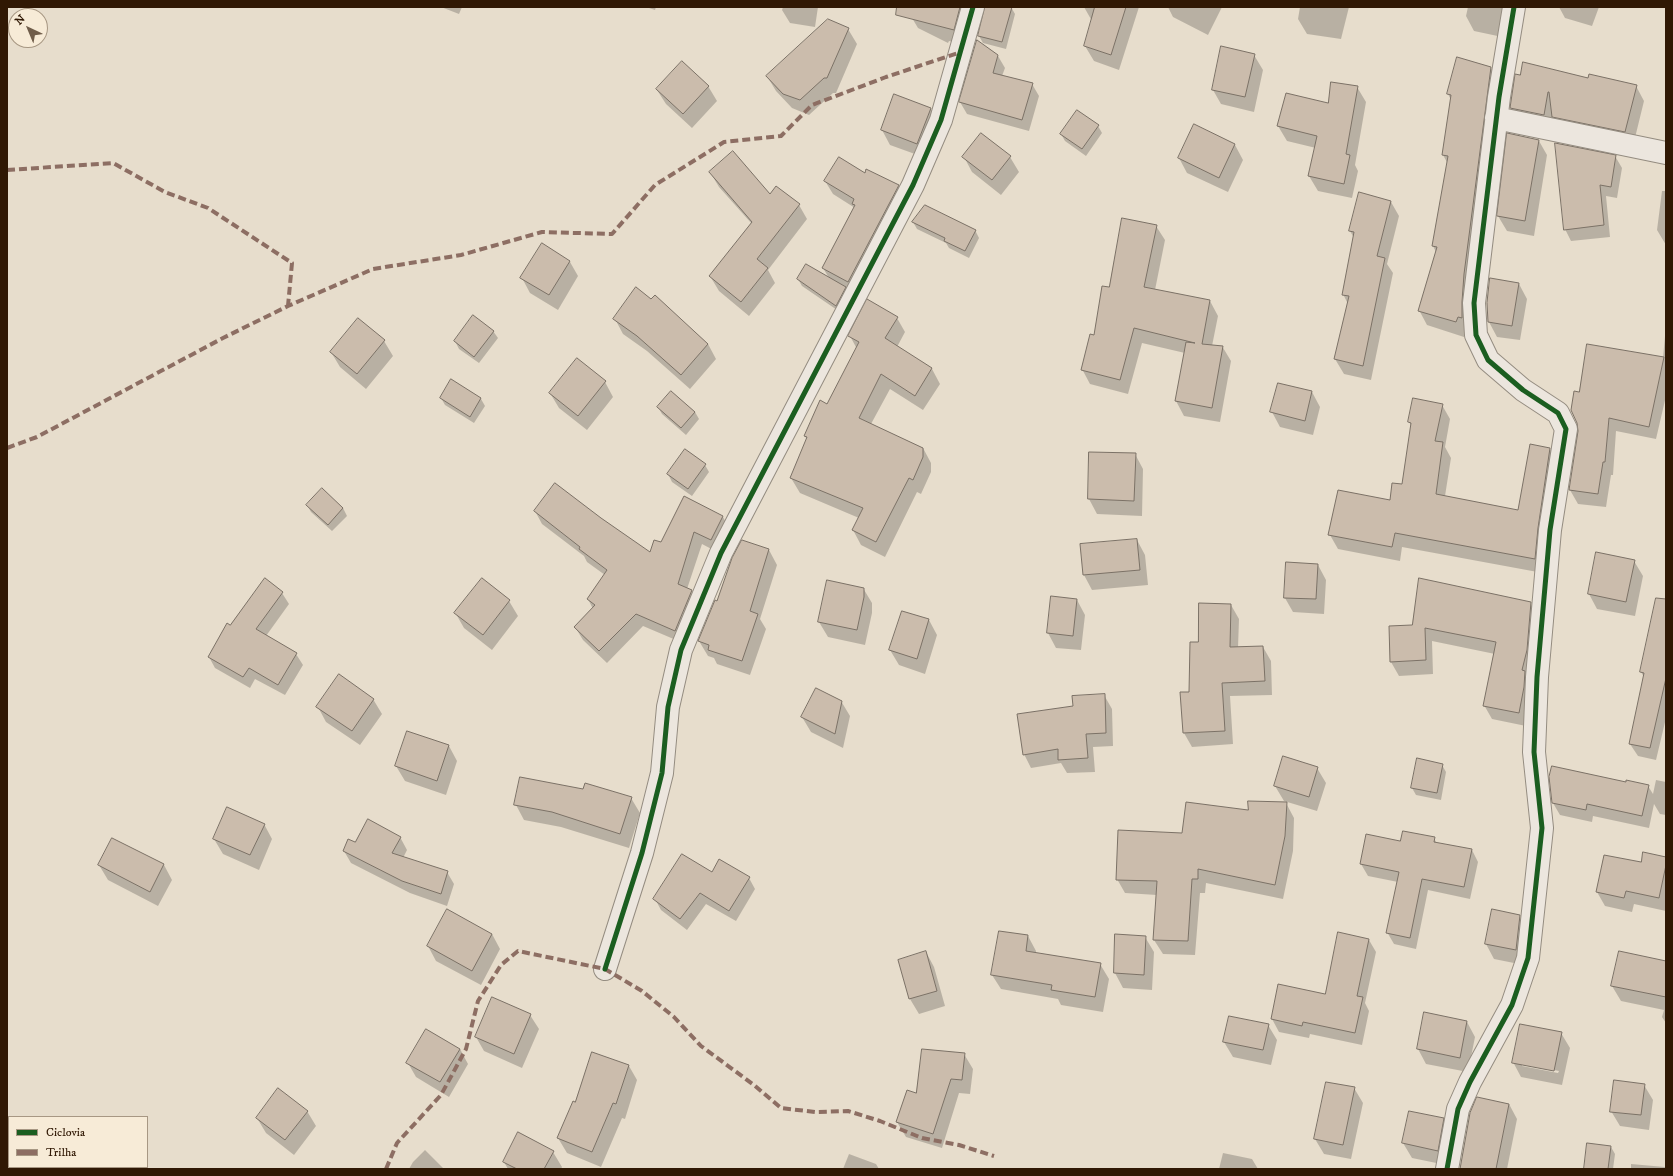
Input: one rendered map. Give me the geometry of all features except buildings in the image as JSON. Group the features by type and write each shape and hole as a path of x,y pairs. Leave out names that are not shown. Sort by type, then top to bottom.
{"street":[{"path":"605,969 642,853 662,773 668,707 681,650 721,553 913,185 941,120 973,7"},
{"path":"1447,1169 1458,1109 1470,1082 1512,1005 1528,958 1542,828 1534,752 1537,677 1550,530 1566,429 1558,413 1523,390 1488,360 1476,335 1474,303 1496,118 1514,7"},
{"path":"1496,118 1666,153"}],"marked path":[{"path":"7,448 37,437 223,338 288,306 373,269 461,255 542,232 612,234 655,185 724,142 781,136 812,105 886,77 961,52"},
{"path":"7,170 113,163 165,192 208,208 292,263 288,306"},
{"path":"386,1169 397,1143 441,1095 466,1049 478,1001 501,965 518,951 605,969 642,991 674,1017 701,1046 754,1085 781,1108 815,1112 848,1111 880,1121 922,1138 959,1145 994,1156"}],"cycle path":[{"path":"605,969 642,853 662,773 668,707 681,650 721,553 913,185 941,120 973,7"},
{"path":"1447,1169 1458,1109 1470,1082 1512,1005 1528,958 1542,828 1534,752 1537,677 1550,530 1566,429 1558,413 1523,390 1488,360 1476,335 1474,303 1499,97 1514,7"}]}
